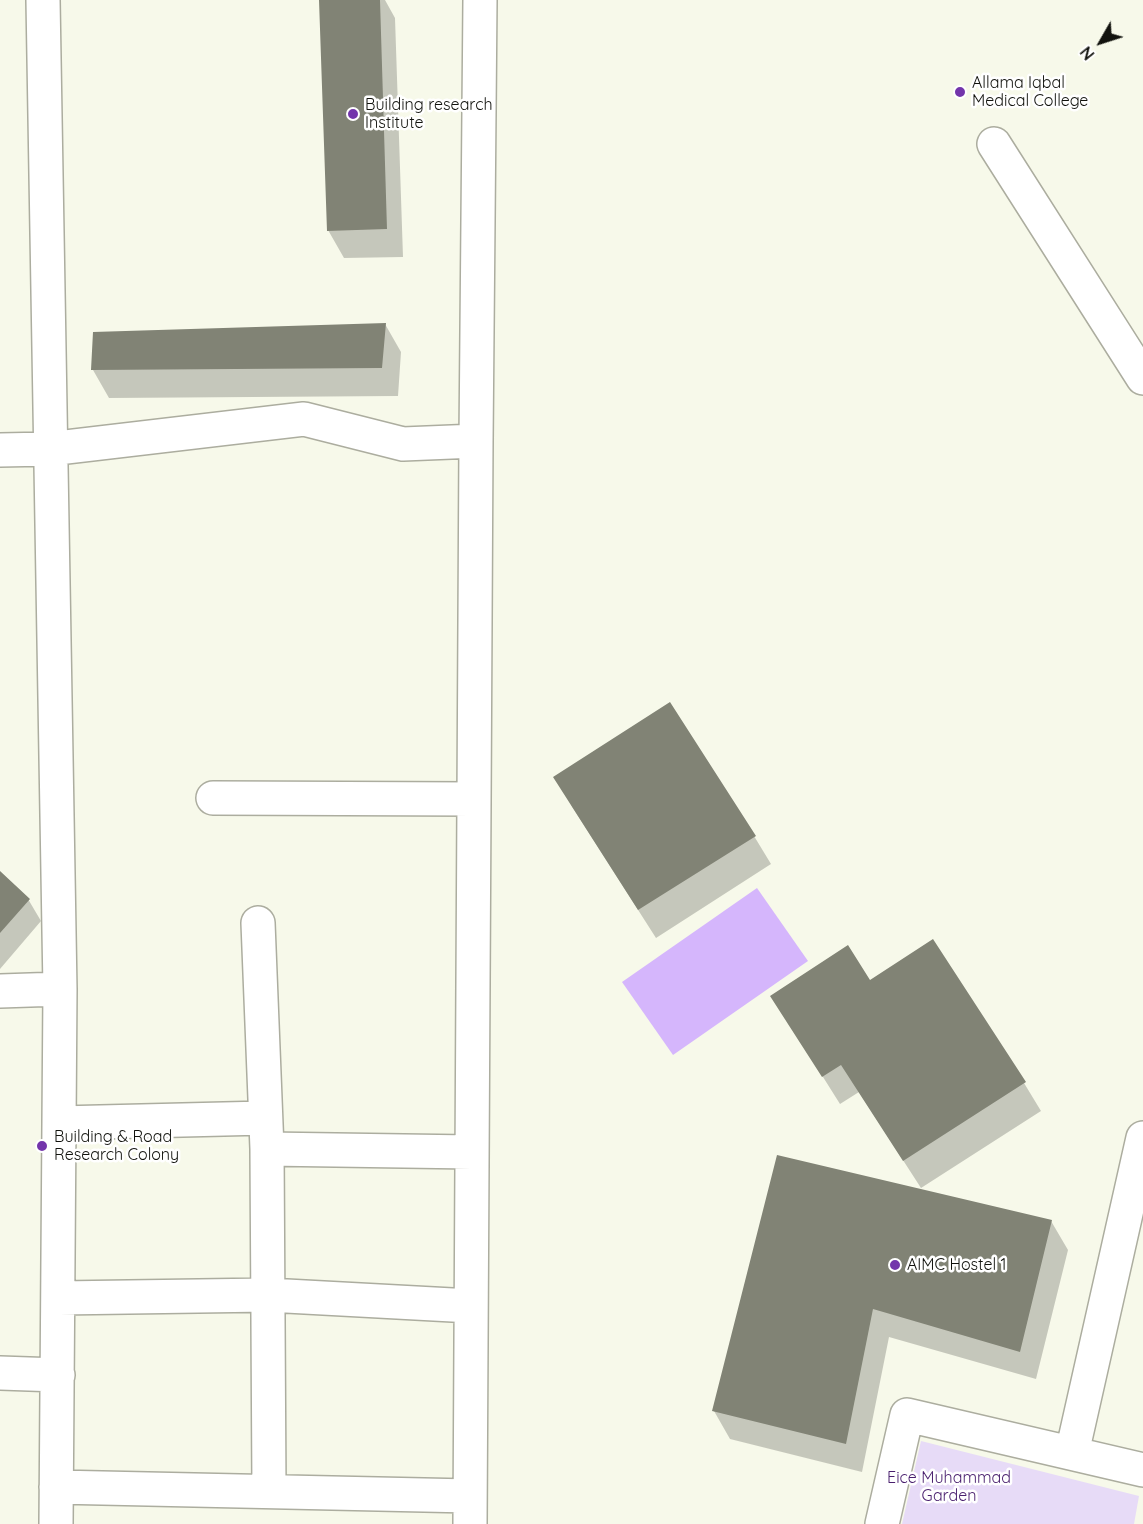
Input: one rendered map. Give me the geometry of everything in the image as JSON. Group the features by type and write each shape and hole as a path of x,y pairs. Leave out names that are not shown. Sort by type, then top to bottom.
{"street":[{"path":"43,0 60,989 56,1524"},
{"path":"56,1487 269,1491 470,1510 480,0"},
{"path":"993,144 1143,378"},
{"path":"0,450 49,448 304,419 403,444 476,441"},
{"path":"213,798 474,800"},
{"path":"258,924 266,1134 269,1491"},
{"path":"0,991 60,989"},
{"path":"59,1122 266,1134 472,1152"},
{"path":"1072,1453 1143,1138"},
{"path":"59,1298 268,1295 471,1306"},
{"path":"0,1373 58,1375"},
{"path":"882,1524 907,1415 1143,1470"}],"green space":[{"name":"Eice Muhammad Garden","path":"921,1441 1139,1496 1134,1524 902,1524"}],"shaded area":[{"path":"757,888 808,961 673,1055 622,982"}],"building":[{"name":"Building research Institute","path":"319,0 380,0 387,229 327,231"},
{"path":"386,323 382,368 91,370 93,332"},
{"path":"670,702 756,836 638,910 553,777"},
{"path":"0,871 30,899 0,933"},
{"path":"933,939 1026,1082 903,1161 841,1065 822,1077 770,996 848,945 870,980"},
{"name":"AIMC Hostel 1","path":"777,1155 1052,1220 1020,1352 873,1309 846,1444 712,1411"}],"place":[{"name":"Allama Iqbal Medical College","path":"960,92"},
{"name":"Building research Institute","path":"353,114"},
{"name":"Building & Road Research Colony","path":"42,1146"},
{"name":"AIMC Hostel 1","path":"895,1265"}]}
